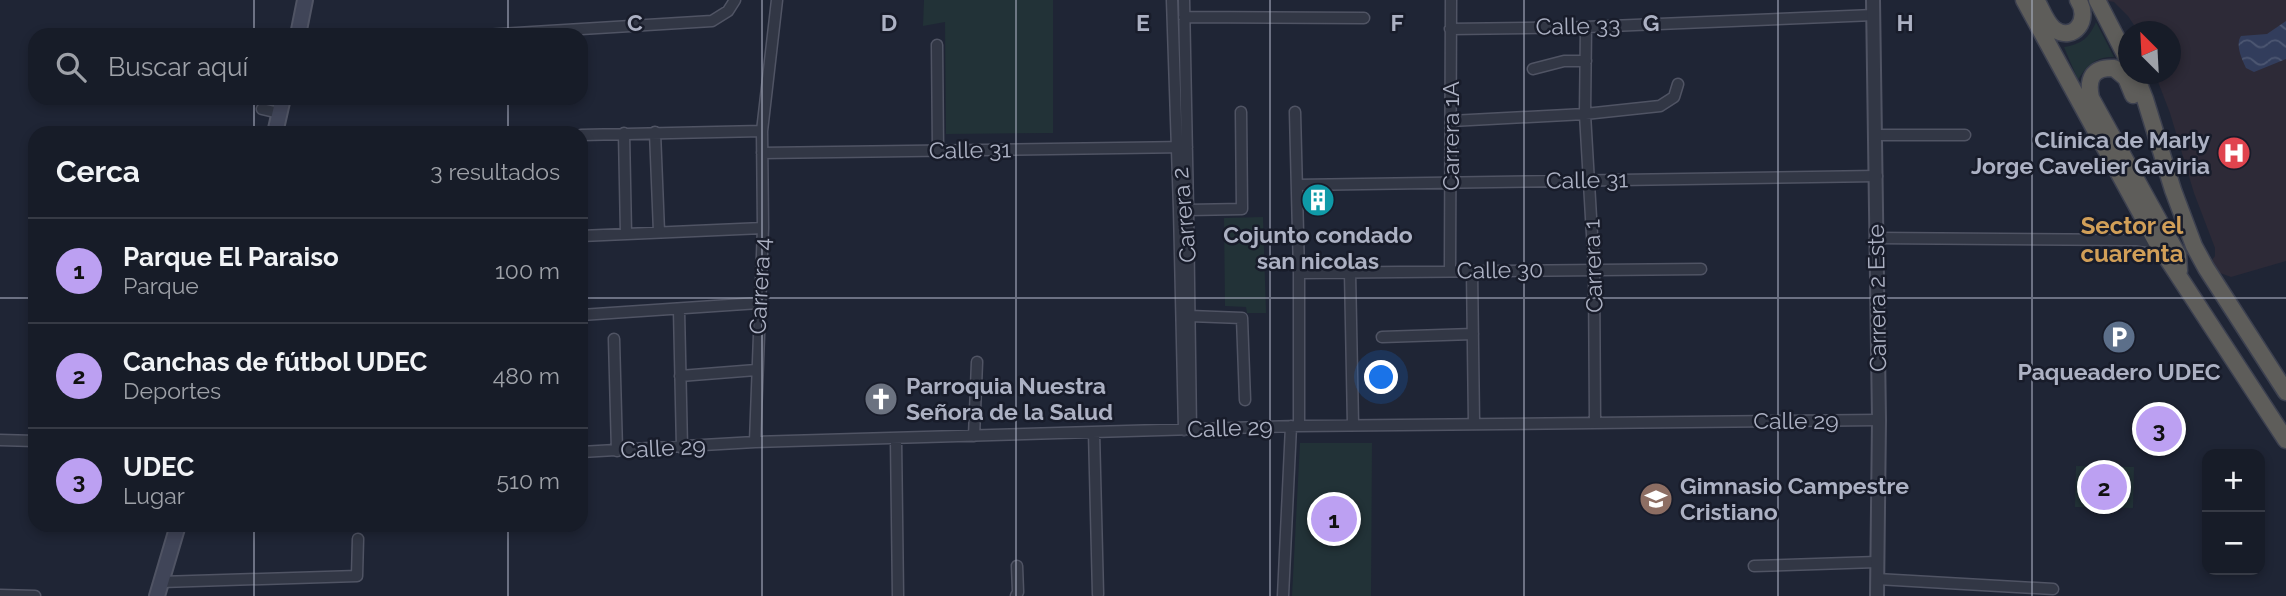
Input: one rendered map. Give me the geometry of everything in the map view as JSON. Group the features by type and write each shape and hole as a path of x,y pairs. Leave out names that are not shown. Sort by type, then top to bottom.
{"highway":[{"path":"2024,0 2158,243 2286,440"},
{"path":"2036,0 2054,29 2065,32 2077,29 2083,20 2084,14 2078,0"},
{"path":"2097,0 2118,39"},
{"path":"2156,136 2143,121 2122,72 2106,67 2091,77 2088,86 2091,98 2178,255 2181,281"},
{"path":"2138,84 2173,190 2200,257 2286,392"}],"main road":[{"path":"299,28 305,0"},
{"path":"276,126 281,105"},
{"path":"159,589 176,532"}],"street":[{"path":"588,29 712,21 728,11 735,0"},
{"name":"Carrera 4","path":"755,442 763,228 762,131 777,0"},
{"name":"Carrera 2","path":"1172,0 1179,62 1183,148 1183,210 1189,316 1188,430"},
{"path":"1179,62 1184,0"},
{"name":"Carrera 1A","path":"1450,271 1451,0"},
{"name":"Carrera 2 Este","path":"1873,0 1879,420 1877,596"},
{"name":"Calle 33","path":"1450,29 1586,27 1874,15"},
{"path":"1184,16 1364,18"},
{"name":"Carrera 1","path":"1586,27 1585,114 1594,269 1595,422"},
{"path":"937,45 938,150"},
{"path":"1533,69 1564,61 1586,61"},
{"path":"1451,121 1585,114 1660,106 1674,97 1678,84"},
{"path":"262,109 279,113"},
{"path":"1183,210 1242,209 1241,112"},
{"path":"1283,596 1295,426 1299,273 1295,112"},
{"path":"588,135 762,131"},
{"path":"624,132 626,234"},
{"path":"655,132 659,232"},
{"path":"1876,135 1965,135"},
{"name":"Calle 31","path":"762,153 1183,148"},
{"name":"Calle 31","path":"1297,185 1877,176"},
{"name":"Carrera 2","path":"1183,210 1179,258 1188,430"},
{"path":"588,236 763,228"},
{"path":"1876,238 2137,240 2158,243"},
{"name":"Calle 30","path":"1299,273 1701,269"},
{"path":"1472,271 1474,423"},
{"path":"1350,272 1353,425"},
{"path":"588,315 760,303"},
{"path":"679,310 682,447"},
{"path":"1189,316 1242,318 1245,400"},
{"path":"1382,337 1473,334"},
{"path":"614,339 617,450"},
{"path":"974,436 977,362"},
{"path":"681,376 756,370"},
{"name":"Calle 29","path":"588,452 755,442 1295,426 1879,420"},
{"path":"1094,432 1098,594"},
{"path":"896,439 898,596"},
{"path":"0,440 28,441"},
{"path":"159,589 357,576 358,540"},
{"path":"1754,566 1877,562"},
{"path":"1016,596 1017,566"},
{"path":"1877,579 2035,592 2053,589"},
{"path":"1944,596 1945,583"},
{"path":"0,595 35,596"}],"shaded area":[{"path":"924,0 1053,0 1053,133 946,134 945,22 923,26"},
{"name":"Clínica de Marly Jorge Cavelier Gaviria","path":"2103,0 2286,0 2286,261 2231,277 2206,268 2215,256 2215,248 2159,84 2181,84 2181,21 2131,21 2114,2"},
{"path":"2096,22 2114,57 2102,58 2092,63 2078,80 2064,47 2084,39"},
{"path":"1263,217 1266,313 1247,313 1246,307 1225,306 1224,218"},
{"path":"1300,443 1372,443 1371,596 1292,596"},
{"path":"2076,466 2134,467 2133,508 2075,507"}],"water":[{"path":"2286,21 2286,59 2254,72 2246,68 2239,48 2241,36 2267,34"}],"place":[{"name":"Clínica de Marly Jorge Cavelier Gaviria","path":"2234,153"},
{"name":"Cojunto condado san nicolas","path":"1318,200"},
{"name":"Paqueadero UDEC","path":"2119,337"},
{"name":"Parroquia Nuestra Señora de la Salud","path":"881,399"},
{"name":"UDEC","path":"2159,429"},
{"name":"Canchas de fútbol UDEC","path":"2104,487"},
{"name":"Gimnasio Campestre Cristiano","path":"1656,499"},
{"name":"Parque El Paraiso","path":"1334,519"}],"district":[{"name":"Sector el cuarenta","path":"2132,240"}]}
